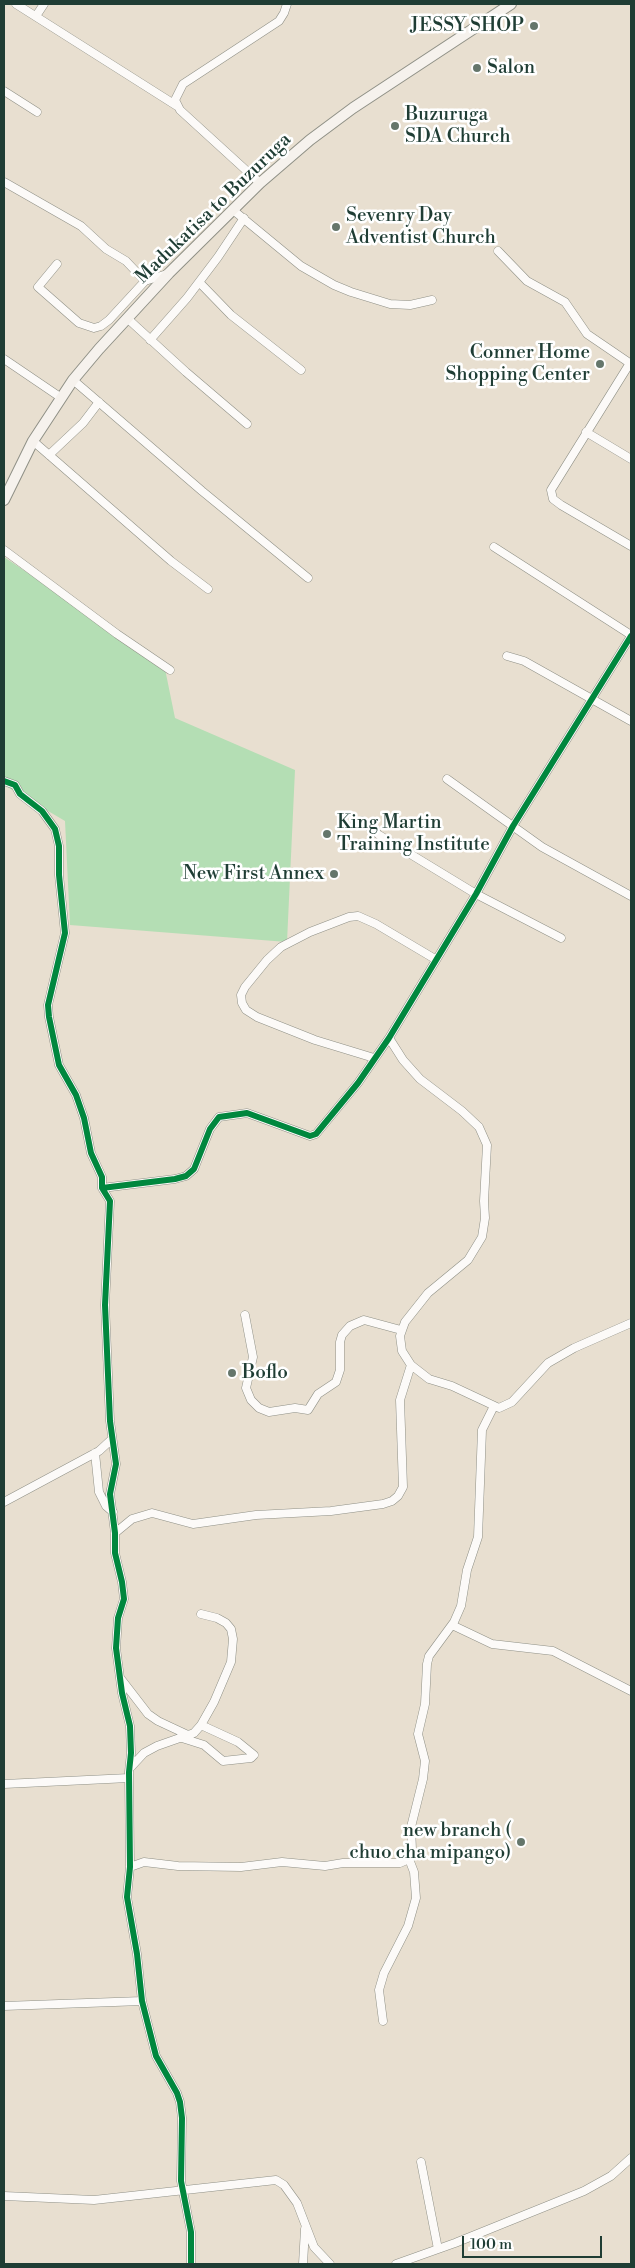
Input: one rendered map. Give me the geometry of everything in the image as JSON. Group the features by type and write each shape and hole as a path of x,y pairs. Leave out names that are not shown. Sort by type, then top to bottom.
{"main road":[{"name":"Madukatisa to Buzuruga","path":"4,500 33,441 60,397 73,380 169,273 260,183 310,140 353,108 511,4"}],"street":[{"path":"16,4 178,107 260,183"},
{"path":"36,16 44,4"},
{"path":"178,107 175,100 183,84 279,21 287,4"},
{"path":"4,91 37,112"},
{"path":"4,182 81,226 106,249 126,261 146,281"},
{"path":"233,210 301,266 316,276 350,292 390,304 410,305 432,300"},
{"path":"150,340 199,282 244,218"},
{"path":"498,251 516,272 565,302 581,328 587,334 630,364 586,432 551,490 551,494 561,505 631,546"},
{"path":"56,264 38,287 70,315 86,326 101,326 146,281 169,273"},
{"path":"199,282 231,315 301,370"},
{"path":"128,319 247,424"},
{"path":"4,359 60,397"},
{"path":"73,380 202,491 308,578"},
{"path":"49,455 84,422 99,402"},
{"path":"586,432 631,459"},
{"path":"33,441 171,560 208,589"},
{"path":"102,1188 186,1176 194,1169 210,1129 219,1117 247,1113 310,1136 316,1134 389,1038 435,958 476,894 513,826 631,636 494,546"},
{"path":"4,550 116,634 170,670"},
{"path":"507,656 524,661 631,721"},
{"path":"447,779 542,847 631,896"},
{"path":"4,780 15,785 20,794 48,816 55,829 59,846 59,875 65,933 48,1005 49,1017 59,1065 76,1095 84,1118 91,1154 102,1178 102,1188 110,1201 105,1305 112,1439 116,1464 110,1494 115,1533 114,1553 122,1582 124,1599 116,1632 116,1648 130,1726 132,1754 129,1768 130,1867 128,1907 137,1954 142,2001 156,2056 178,2093 180,2102 182,2118 181,2181 191,2232 191,2264"},
{"path":"362,821 379,835 476,894 561,938"},
{"path":"374,1058 315,1040 257,1017 246,1010 242,1003 241,995 245,987 267,960 281,948 310,932 350,917 358,916 376,924 435,958"},
{"path":"389,1038 403,1060 420,1078 478,1126 487,1144 488,1157 485,1173 485,1218 479,1244 468,1260 428,1293 410,1315 401,1330 402,1351 411,1365 429,1379 452,1386 499,1408 512,1402 548,1363 574,1348 631,1323"},
{"path":"245,1314 253,1357 246,1388 251,1400 259,1408 269,1412 310,1408 318,1394 338,1379 342,1335 354,1324 364,1320 401,1330"},
{"path":"115,1533 132,1519 152,1513 193,1524 256,1514 331,1511 383,1504 392,1501 398,1496 403,1487 400,1400 411,1365"},
{"path":"383,2021 379,1990 384,1973 408,1926 416,1898 414,1872 409,1859 412,1850 411,1827 423,1779 425,1761 419,1745 418,1734 426,1704 427,1664 429,1656 452,1625 461,1606 467,1570 478,1536 481,1438 484,1424 494,1406"},
{"path":"4,1502 95,1453 112,1439"},
{"path":"95,1453 99,1492 106,1506 113,1512"},
{"path":"129,1768 136,1759 156,1746 194,1733 201,1725 214,1702 233,1654 233,1639 231,1629 226,1623 217,1618 201,1614"},
{"path":"452,1625 492,1644 553,1651 631,1691"},
{"path":"120,1678 148,1714 158,1722 185,1737 204,1745 223,1762 251,1758 254,1755 238,1742 201,1725"},
{"path":"4,1784 129,1778"},
{"path":"130,1867 144,1862 178,1866 241,1867 282,1862 325,1866 343,1863 400,1863 409,1859"},
{"path":"4,2006 142,2001"},
{"path":"396,2264 584,2191 611,2176 631,2158"},
{"path":"421,2162 438,2249"},
{"path":"4,2196 94,2200 276,2180 284,2185 297,2203 314,2247 326,2262 330,2264"},
{"path":"303,2264 305,2224"}],"green space":[{"path":"4,557 164,664 175,718 295,770 287,942 70,925 65,821 4,785"}],"cycle path":[{"path":"102,1188 186,1176 194,1169 210,1129 219,1117 247,1113 310,1136 316,1134 358,1083 389,1038 476,894 513,826 631,636"},
{"path":"4,781 15,785 20,794 42,811 55,829 59,846 59,875 65,933 48,1005 49,1017 59,1065 76,1095 84,1118 91,1153 102,1177 102,1188 110,1201 105,1305 110,1421 116,1464 110,1494 115,1533 115,1553 124,1599 118,1618 116,1648 122,1693 130,1726 130,1867 127,1897 137,1954 142,2001 156,2056 177,2093 180,2102 182,2118 181,2181 191,2232 191,2264"}],"place":[{"name":"JESSY SHOP","path":"534,26"},
{"name":"Salon","path":"477,68"},
{"name":"Buzuruga SDA Church","path":"395,126"},
{"name":"Sevenry Day Adventist Church","path":"336,227"},
{"name":"Conner Home Shopping Center","path":"600,364"},
{"name":"King Martin Training Institute","path":"327,834"},
{"name":"New First Annex","path":"334,874"},
{"name":"Boflo","path":"232,1373"},
{"name":"new branch ( chuo cha mipango)","path":"521,1842"}]}
